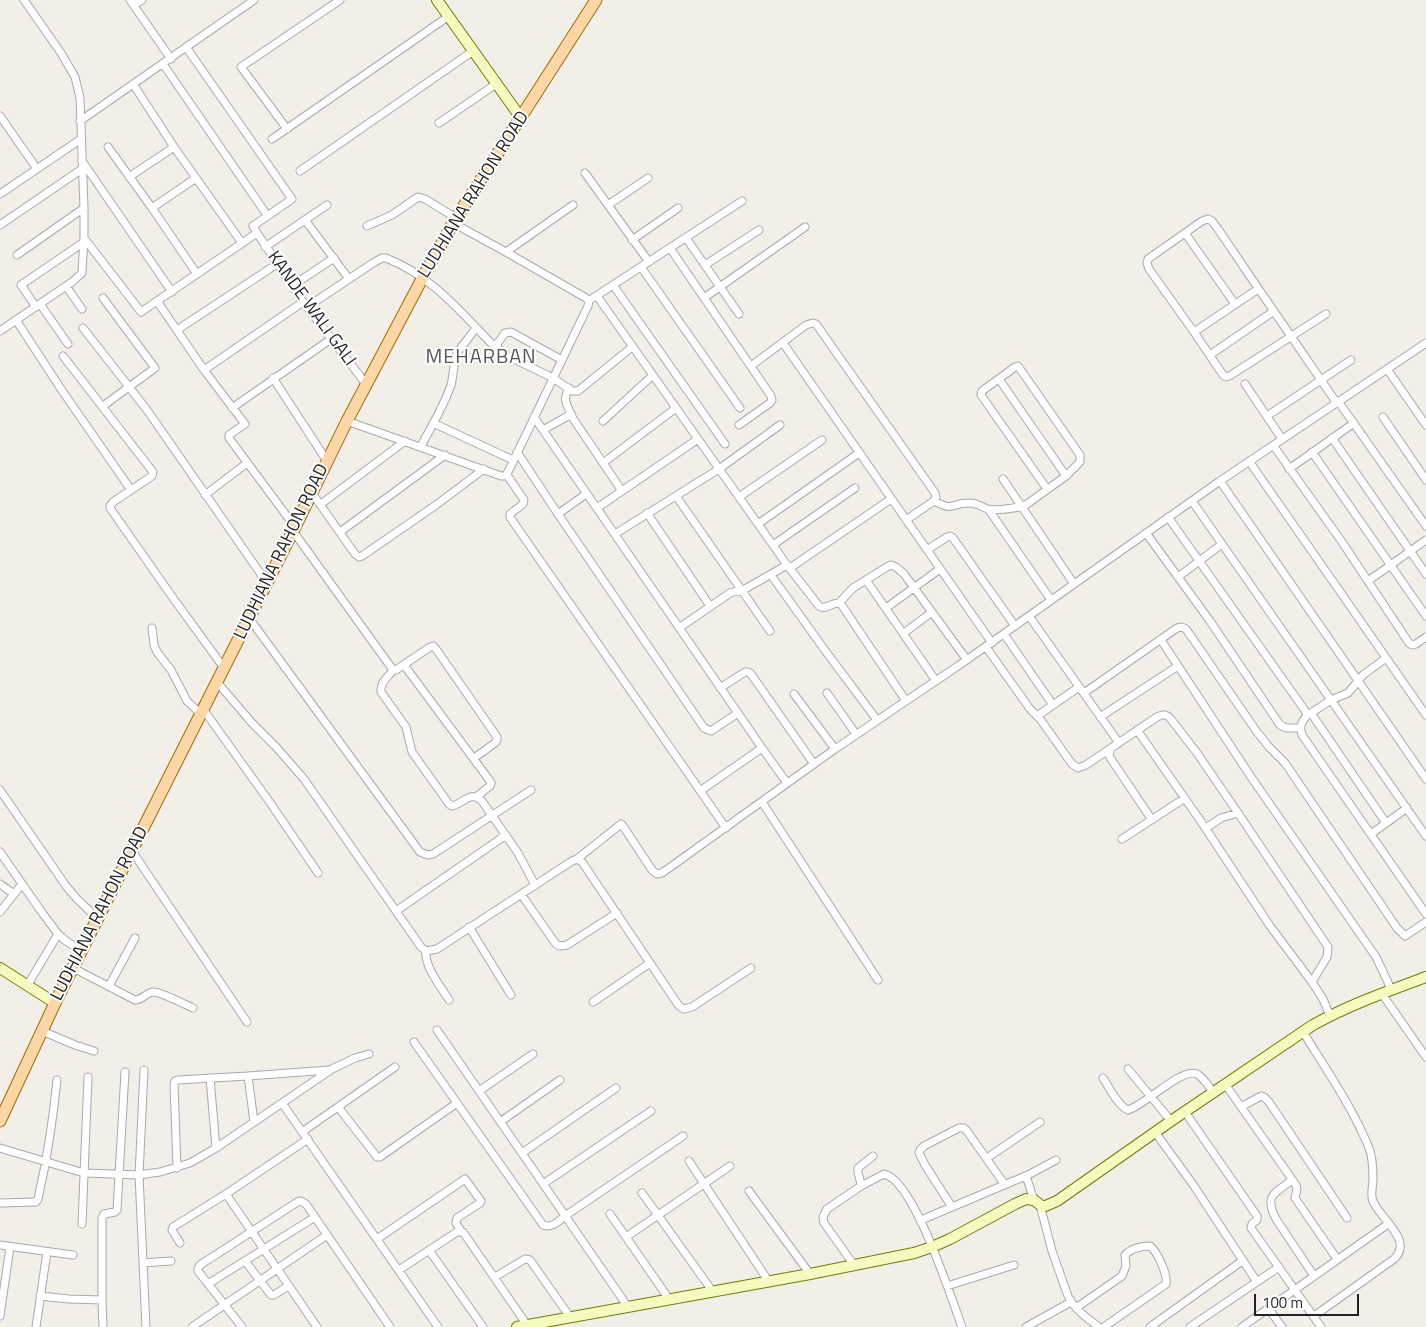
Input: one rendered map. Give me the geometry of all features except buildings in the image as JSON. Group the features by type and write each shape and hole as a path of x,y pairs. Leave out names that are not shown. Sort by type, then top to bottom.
{"main road":[{"name":"LUDHIANA RAHON ROAD","path":"0,1121 81,951 347,421 422,277 454,221 596,0"}],"street":[{"path":"0,331 82,273 84,208 80,98 74,77 61,53 24,0"},
{"path":"142,0 132,3 171,59"},
{"path":"80,121 253,0"},
{"path":"287,129 241,68 340,0"},
{"path":"437,0 521,118"},
{"path":"272,139 449,16"},
{"path":"84,240 141,312 256,234 253,226 292,199 186,47"},
{"path":"300,172 473,51"},
{"path":"163,64 268,215"},
{"path":"133,84 174,147 242,243"},
{"path":"438,123 496,84"},
{"path":"0,116 37,169"},
{"path":"0,194 81,139"},
{"path":"108,147 197,274"},
{"path":"129,177 174,147"},
{"path":"81,160 172,292"},
{"path":"0,225 82,170"},
{"path":"585,173 648,262"},
{"path":"152,208 196,178"},
{"path":"608,205 648,178"},
{"path":"367,226 392,215 418,197 425,199 454,221 589,301"},
{"path":"507,475 589,301 742,201"},
{"path":"265,247 327,205"},
{"path":"506,252 573,206"},
{"path":"17,254 84,208"},
{"path":"632,240 678,208"},
{"path":"305,220 349,279"},
{"path":"1326,314 1291,336 1228,377 1223,375 1149,269 1148,259 1204,220 1212,221 1274,312 1291,336 1321,380 1354,423 1426,526"},
{"path":"704,298 805,227"},
{"path":"705,265 759,230"},
{"path":"1185,233 1235,304"},
{"name":"KANDE WALI GALI","path":"256,234 305,304 366,384"},
{"path":"686,238 739,314"},
{"path":"68,344 21,285 84,240"},
{"path":"670,248 772,396 770,402 739,425"},
{"path":"292,286 334,258"},
{"path":"204,370 305,304 382,258 390,260 422,277 438,288 476,328 508,356 553,378 572,391 578,391 632,347"},
{"path":"177,330 277,264"},
{"path":"641,267 740,408"},
{"path":"613,285 725,444"},
{"path":"66,286 82,309"},
{"path":"1194,332 1258,288"},
{"path":"597,296 758,524 819,606 825,608 839,602 849,592 886,567 896,566 914,587 967,660"},
{"path":"103,298 155,368 103,406"},
{"path":"157,301 204,370 245,424 229,435 228,438 248,463 393,670"},
{"path":"1210,355 1274,312"},
{"path":"16,320 131,490"},
{"path":"751,366 806,325 816,324 935,493 934,501 906,520"},
{"path":"83,328 147,410 267,583"},
{"path":"420,446 451,384 457,353 476,328"},
{"path":"495,346 505,333 511,332 562,360"},
{"path":"232,408 331,339"},
{"path":"783,343 940,569 1030,710 1037,716 1072,764 1078,768 1086,765 1158,717 1163,714 1167,715 1197,753 1328,947 1327,957 1312,982"},
{"path":"426,951 436,948 577,859 620,824 652,870 657,874 662,873 834,749 989,645 1168,517 1426,343"},
{"path":"63,356 153,472 152,476 113,502 110,508 224,668"},
{"path":"1267,416 1352,360"},
{"path":"934,501 952,507 968,502 989,510 1022,507 1066,476 1080,462 1080,455 1019,368 1015,367 982,391 981,395 1047,489"},
{"path":"1387,369 1426,425"},
{"path":"603,421 653,375"},
{"path":"274,378 327,461"},
{"path":"998,379 1066,476"},
{"path":"1245,384 1282,439"},
{"path":"569,388 565,400 572,416 622,492"},
{"path":"603,463 676,408"},
{"path":"543,430 566,417 572,416"},
{"path":"534,417 787,783"},
{"path":"1383,417 1426,480"},
{"path":"347,421 501,476 507,475"},
{"path":"433,423 514,460"},
{"path":"1289,469 1354,423"},
{"path":"614,534 719,469 780,426"},
{"path":"1332,438 1426,574"},
{"path":"597,508 698,439"},
{"path":"739,497 822,440"},
{"path":"320,504 405,441"},
{"path":"1273,445 1409,643 1412,645 1416,644 1426,637"},
{"path":"517,452 704,728 711,731 738,713"},
{"path":"1312,452 1426,616"},
{"path":"758,524 859,453"},
{"path":"340,532 445,455"},
{"path":"1249,461 1426,715"},
{"path":"205,494 248,463"},
{"path":"312,493 359,557 484,469"},
{"path":"507,475 524,500 523,504 510,514 514,523 726,828"},
{"path":"1003,479 1074,584"},
{"path":"1220,481 1426,779"},
{"path":"773,544 855,488"},
{"path":"558,514 586,494"},
{"path":"676,496 770,630"},
{"path":"679,628 730,593 752,586 789,567 891,500"},
{"path":"1192,501 1426,836"},
{"path":"989,510 1051,600"},
{"path":"647,513 710,606"},
{"path":"1168,517 1386,822"},
{"path":"1146,533 1210,622 1280,725 1286,728 1300,728"},
{"path":"927,550 947,537 953,538 1015,626"},
{"path":"1368,581 1426,540"},
{"path":"1178,577 1222,544"},
{"path":"886,608 940,569"},
{"path":"771,575 877,720"},
{"path":"866,580 936,681"},
{"path":"839,602 906,701"},
{"path":"904,633 932,612"},
{"path":"1029,616 1119,742"},
{"path":"249,618 420,852 428,855 433,854 531,790"},
{"path":"152,628 154,645 157,652 171,670 187,701 202,712 266,796 318,873"},
{"path":"1084,693 1178,628 1186,629 1257,732 1289,769 1397,928 1405,936 1426,922"},
{"path":"1004,634 1053,705"},
{"path":"1160,640 1251,777 1376,957 1387,980 1386,992 1426,1057"},
{"path":"404,665 491,783 490,786 476,797 468,798 452,806 412,752 406,727 381,692 382,682 393,670 396,670 430,647 436,648 497,737 495,743 474,758"},
{"path":"1386,658 1358,680 1348,692 1309,714 1300,724 1300,728 1302,735 1426,914"},
{"path":"1100,717 1178,666"},
{"path":"720,688 744,672 751,674 814,764"},
{"path":"217,682 304,779 421,947 426,951"},
{"path":"1037,716 1079,687"},
{"path":"827,693 856,734"},
{"path":"794,694 834,749"},
{"path":"1137,730 1206,828 1270,926 1312,982 1323,999 1330,1016"},
{"path":"700,792 762,748"},
{"path":"1110,748 1109,754 1111,759 1152,820"},
{"path":"0,790 66,886 98,919"},
{"path":"476,797 482,802 506,835 535,885"},
{"path":"1122,838 1185,798"},
{"path":"762,802 878,980"},
{"path":"1371,834 1407,808"},
{"path":"1206,828 1221,818 1238,813"},
{"path":"396,911 506,835"},
{"path":"132,851 247,1022"},
{"path":"0,852 58,934 81,951"},
{"path":"577,859 582,862 679,1006 684,1009 692,1007 751,968"},
{"path":"0,869 8,864"},
{"path":"0,884 14,894"},
{"path":"0,912 22,884"},
{"path":"521,894 556,944 560,946 567,945 617,913"},
{"path":"469,927 511,995"},
{"path":"27,986 58,934"},
{"path":"109,986 135,938"},
{"path":"426,951 425,956 428,966 449,1000"},
{"path":"593,1002 650,963"},
{"path":"0,968 55,1003"},
{"path":"73,968 138,1000 153,992 193,1008"},
{"path":"377,1239 464,1179 481,1201 457,1218 456,1223 495,1277 522,1326 769,1282 914,1253 950,1239 1026,1200 1043,1206 1057,1201 1213,1092 1303,1032 1330,1016 1426,977"},
{"path":"437,1030 628,1307"},
{"path":"42,1031 94,1051"},
{"path":"1303,1032 1336,1085 1370,1150 1373,1170 1372,1200 1401,1242 1399,1254 1314,1316"},
{"path":"414,1042 546,1227 683,1136"},
{"path":"0,1148 84,1173 140,1175 177,1168 216,1148 332,1069 355,1058 369,1054"},
{"path":"479,1091 533,1054"},
{"path":"302,1132 395,1067"},
{"path":"177,1168 175,1081 332,1069"},
{"path":"1128,1069 1171,1121"},
{"path":"144,1070 140,1175 146,1327"},
{"path":"104,1327 102,1300 102,1218 104,1214 117,1210 125,1072"},
{"path":"1103,1078 1120,1104 1124,1109 1128,1110 1173,1081 1191,1073 1197,1074 1202,1078 1213,1092"},
{"path":"248,1076 254,1122"},
{"path":"82,1224 88,1078"},
{"path":"210,1078 216,1148"},
{"path":"1,1203 36,1202 38,1199 46,1163 57,1080"},
{"path":"500,1122 560,1080"},
{"path":"1225,1084 1292,1180 1297,1189 1295,1198 1337,1259"},
{"path":"522,1153 616,1088"},
{"path":"1242,1107 1261,1096 1270,1102 1347,1218"},
{"path":"282,1103 438,1327"},
{"path":"338,1107 377,1157 457,1103"},
{"path":"543,1184 651,1111"},
{"path":"1185,1112 1258,1216 1251,1228 1321,1327"},
{"path":"987,1158 1040,1122"},
{"path":"952,1207 920,1157 920,1150 924,1146 959,1128 967,1130 1005,1185"},
{"path":"1155,1132 1194,1186 1257,1282"},
{"path":"180,1243 172,1230 173,1227 308,1140"},
{"path":"861,1186 857,1172 858,1168 873,1156"},
{"path":"921,1220 1026,1176 1056,1160"},
{"path":"689,1162 769,1282"},
{"path":"626,1237 730,1166"},
{"path":"854,1265 824,1223 823,1217 827,1208 861,1186 884,1174 887,1175 903,1190 921,1220 962,1327"},
{"path":"1026,1176 1037,1203 1052,1251 1074,1305 1081,1314 1099,1327 1166,1284 1166,1276 1154,1249 1150,1246 1137,1248 1125,1255 1126,1266 1122,1276 1074,1305 1026,1327"},
{"path":"1292,1180 1273,1194 1270,1200 1271,1210 1314,1276"},
{"path":"749,1191 810,1274"},
{"path":"642,1193 713,1292"},
{"path":"226,1194 317,1327"},
{"path":"242,1327 198,1271 198,1268 298,1201 304,1202 390,1327"},
{"path":"610,1214 669,1299"},
{"path":"208,1284 314,1217"},
{"path":"1242,1327 1388,1224"},
{"path":"399,1270 461,1231"},
{"path":"192,1327 327,1235"},
{"path":"0,1245 73,1255"},
{"path":"0,1316 10,1247"},
{"path":"429,1250 483,1327"},
{"path":"36,1327 46,1252"},
{"path":"495,1277 527,1258 570,1317"},
{"path":"143,1263 171,1261"},
{"path":"245,1261 271,1295 288,1286"},
{"path":"1150,1327 1242,1261"},
{"path":"947,1286 1014,1265"},
{"path":"1190,1327 1279,1267"},
{"path":"40,1296 102,1300"},
{"path":"1268,1308 1282,1327"}],"district":[{"name":"MEHARBAN","path":"481,358"}]}
